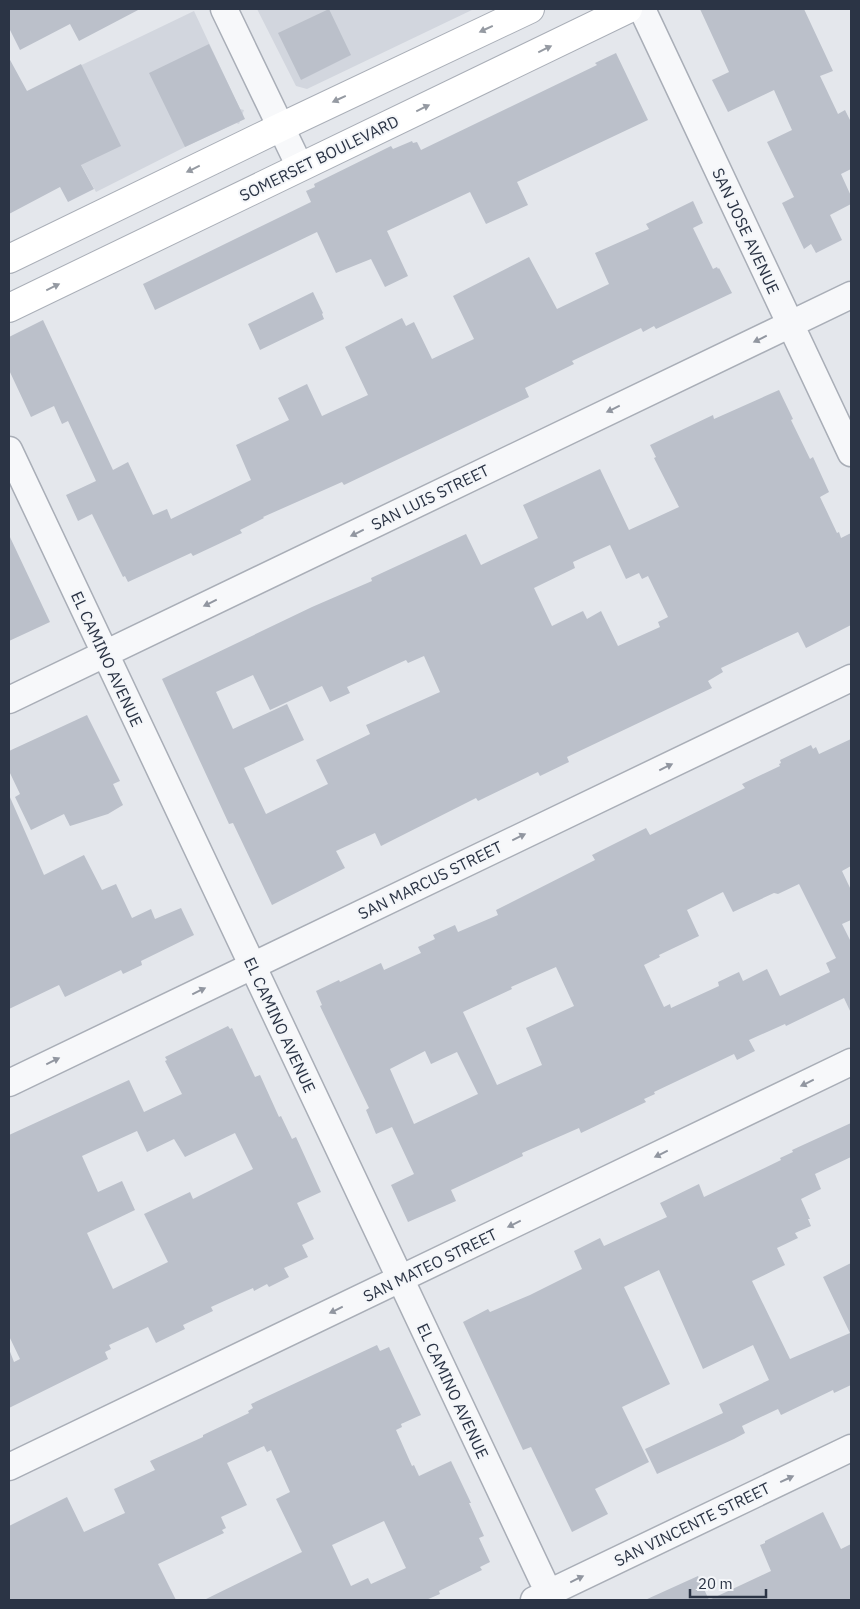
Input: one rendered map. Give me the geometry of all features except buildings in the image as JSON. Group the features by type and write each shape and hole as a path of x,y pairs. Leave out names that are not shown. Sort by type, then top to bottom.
{"main road":[{"path":"9,259 280,127 530,9"},
{"name":"SOMERSET BOULEVARD","path":"9,308 628,9"}],"street":[{"path":"224,9 300,167"},
{"name":"SAN JOSE AVENUE","path":"642,9 851,453"},
{"name":"SAN LUIS STREET","path":"9,700 851,295"},
{"name":"EL CAMINO AVENUE","path":"9,450 400,1279 545,1598"},
{"name":"SAN MARCUS STREET","path":"9,1082 851,678"},
{"name":"SAN MATEO STREET","path":"9,1467 851,1062"},
{"name":"SAN VINCENTE STREET","path":"545,1598 851,1448"}],"shaded area":[{"path":"257,9 474,9 307,89 296,86"},
{"path":"194,11 240,109 244,110 239,124 236,123 185,147 96,192 38,86"}]}
